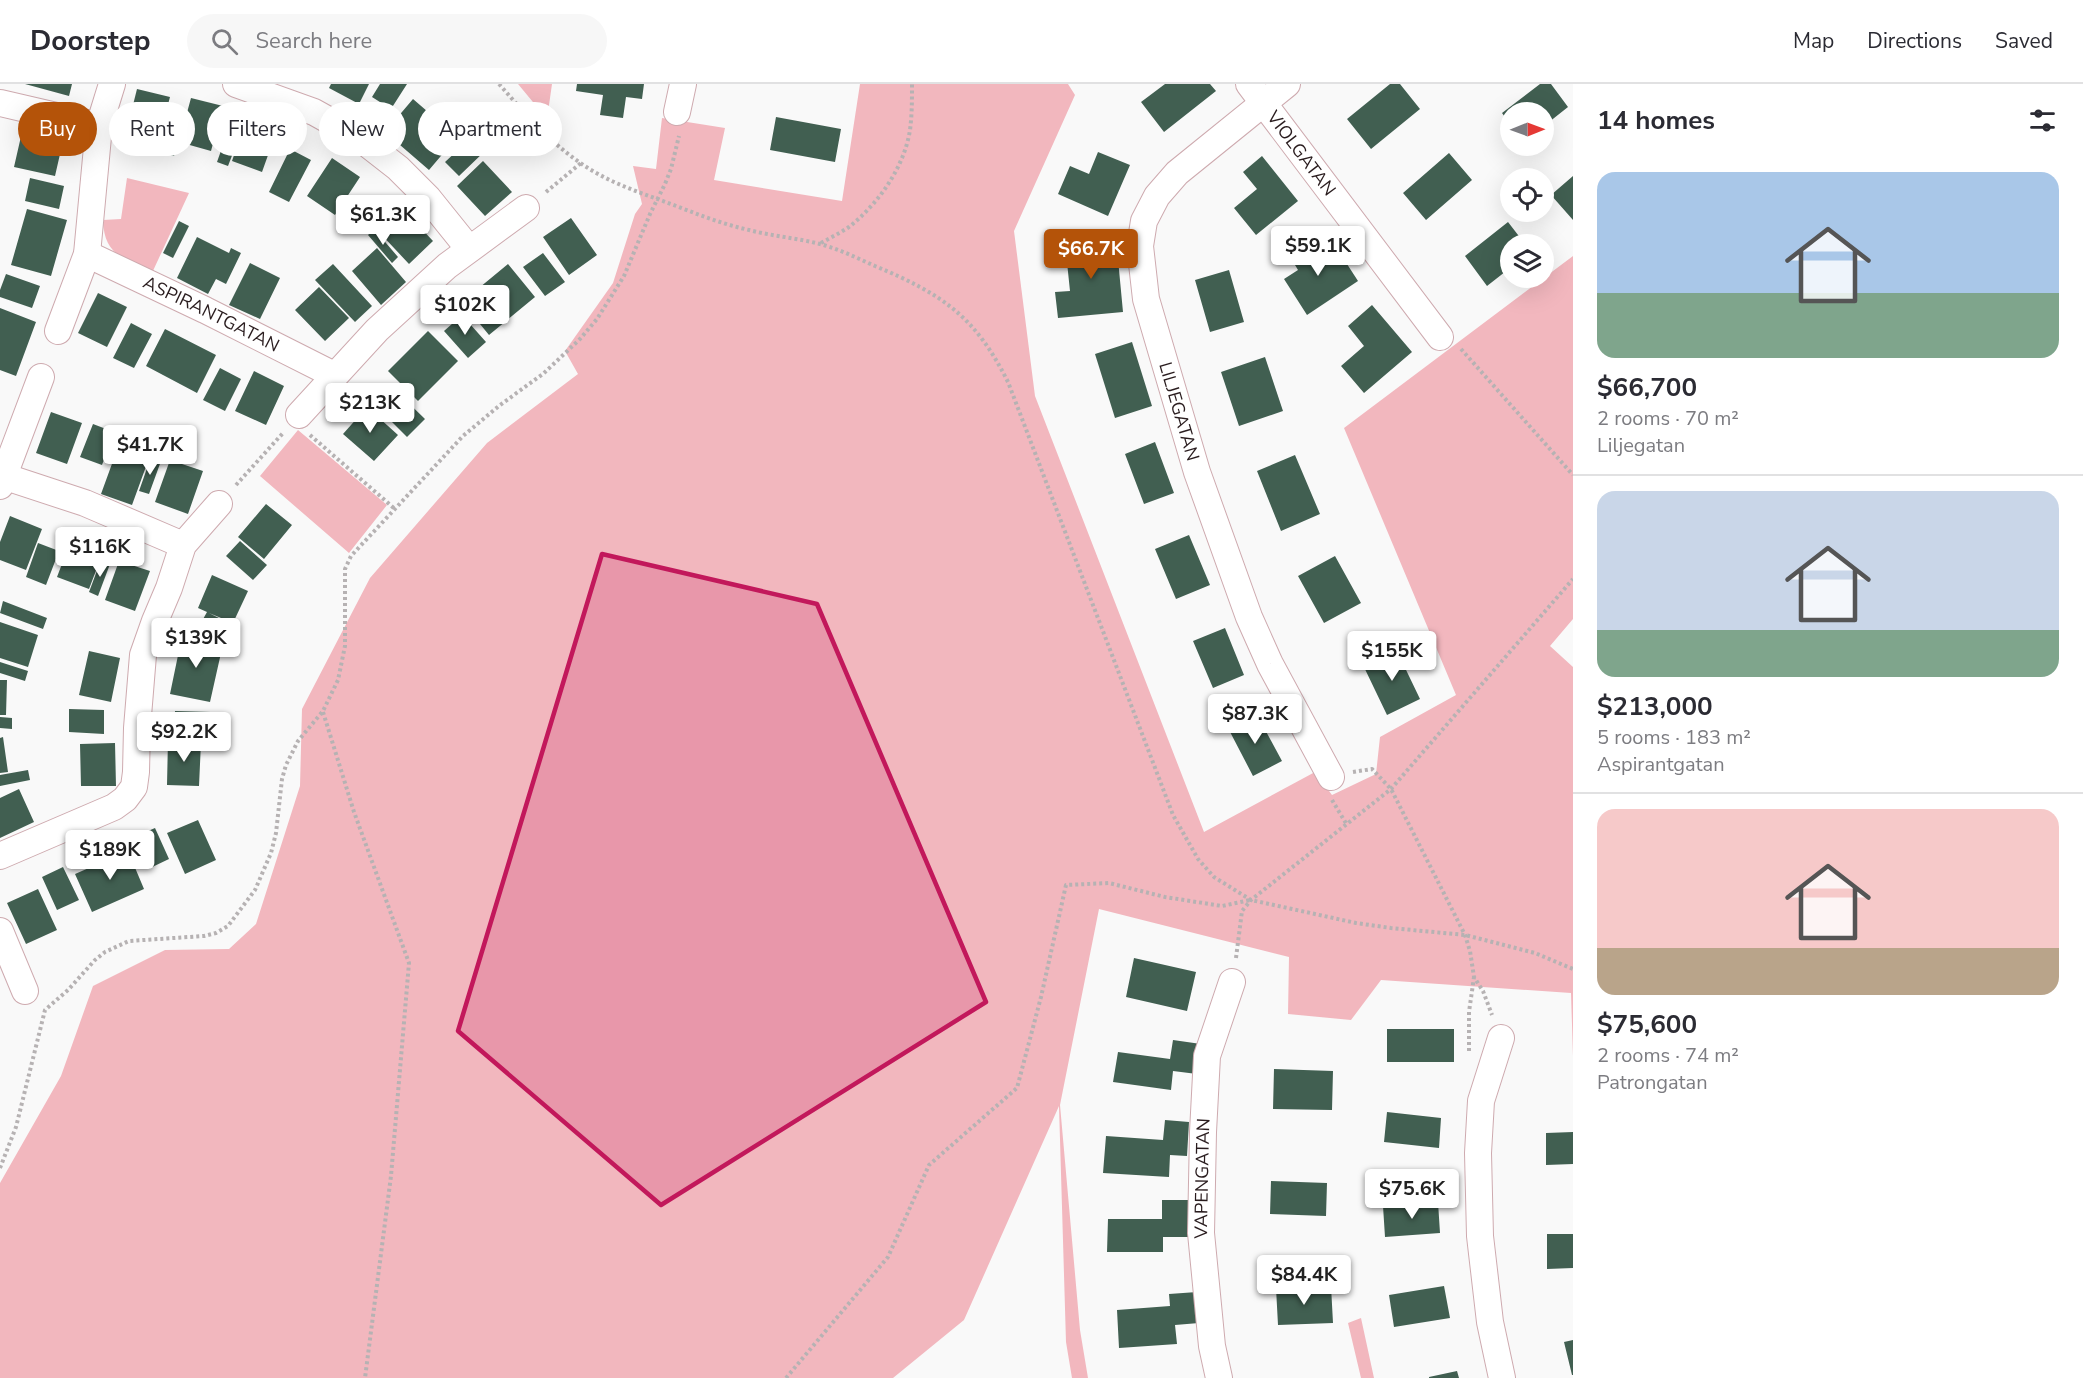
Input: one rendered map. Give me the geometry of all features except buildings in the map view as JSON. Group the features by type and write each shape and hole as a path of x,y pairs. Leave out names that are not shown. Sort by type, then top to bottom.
{"street":[{"path":"58,331 87,254 99,126 112,84"},
{"path":"236,84 314,112 357,136 398,168 428,198 469,249"},
{"path":"677,112 683,84"},
{"name":"LILJEGATAN","path":"1287,84 1256,93 1177,172 1157,196 1144,221 1140,246 1146,299 1197,472 1249,617 1270,664 1331,777"},
{"name":"VIOLGATAN","path":"1256,93 1440,337"},
{"path":"0,103 99,126"},
{"path":"296,418 377,330 447,266 526,207"},
{"name":"ASPIRANTGATAN","path":"87,254 334,375"},
{"path":"41,377 1,479 85,504 183,545"},
{"path":"0,856 114,807 125,799 134,787 143,655 183,545 219,504"},
{"path":"0,932 26,991"},
{"name":"VAPENGATAN","path":"1219,1378 1212,1346 1201,1233 1203,1132 1207,1056 1232,982"},
{"path":"1501,1038 1481,1101 1478,1153 1480,1236 1490,1322 1502,1378"}],"path":[{"path":"499,84 539,129 581,163 616,183 738,227 820,244 898,275 931,291 967,320 987,344 1008,382 1173,815 1198,859 1209,871 1236,892 1251,900 1368,925 1465,935 1535,953 1573,969"},
{"path":"820,244 849,227 869,208 891,180 901,161 909,133 912,84"},
{"path":"0,1168 16,1126 45,1010 68,990 95,960 117,946 142,939 204,936 216,933 228,926 255,890 271,853 280,813 282,779 291,752 323,711 331,696 342,663 345,646 345,569 355,550 463,436 500,405 543,374 580,339 611,298 624,276 671,169 681,126 677,112"},
{"path":"526,207 581,163"},
{"path":"1440,337 1455,343 1573,475"},
{"path":"219,504 296,418 395,509"},
{"path":"1232,982 1242,911 1251,900 1391,789 1573,579"},
{"path":"323,711 354,812 409,963 391,1176 365,1378"},
{"path":"1331,777 1372,770 1391,789 1465,935 1474,977 1483,992 1501,1038"},
{"path":"786,1378 888,1257 929,1165 1017,1088 1041,997 1066,885 1110,883 1165,897 1222,906 1251,900"}],"highlighted area":[{"path":"602,554 817,604 986,1002 661,1205 458,1031"}],"shaded area":[{"path":"518,84 552,84 549,102 533,102"},
{"path":"860,84 1068,84 1075,95 1014,231 1035,396 1204,832 1315,772 1332,795 1376,774 1380,737 1456,695 1344,428 1530,288 1554,288 1554,270 1573,256 1573,619 1550,646 1573,667 1573,1056 1571,993 1381,980 1351,1020 1288,1014 1289,957 1099,909 1060,1105 1080,1330 1088,1378 1072,1378 1066,1342 1059,1106 964,1320 893,1378 0,1378 0,1183 61,1076 93,986 165,950 229,949 256,924 300,786 302,709 370,578 487,443 578,374 565,351 613,283 635,214 642,204 633,166 656,169 662,118 725,128 714,180 842,201"},
{"path":"127,178 189,193 152,273 117,254 111,248 104,232 103,220 121,219"},
{"path":"298,430 387,505 349,553 260,476"},
{"path":"1361,1318 1374,1378 1361,1378 1348,1323"}]}
